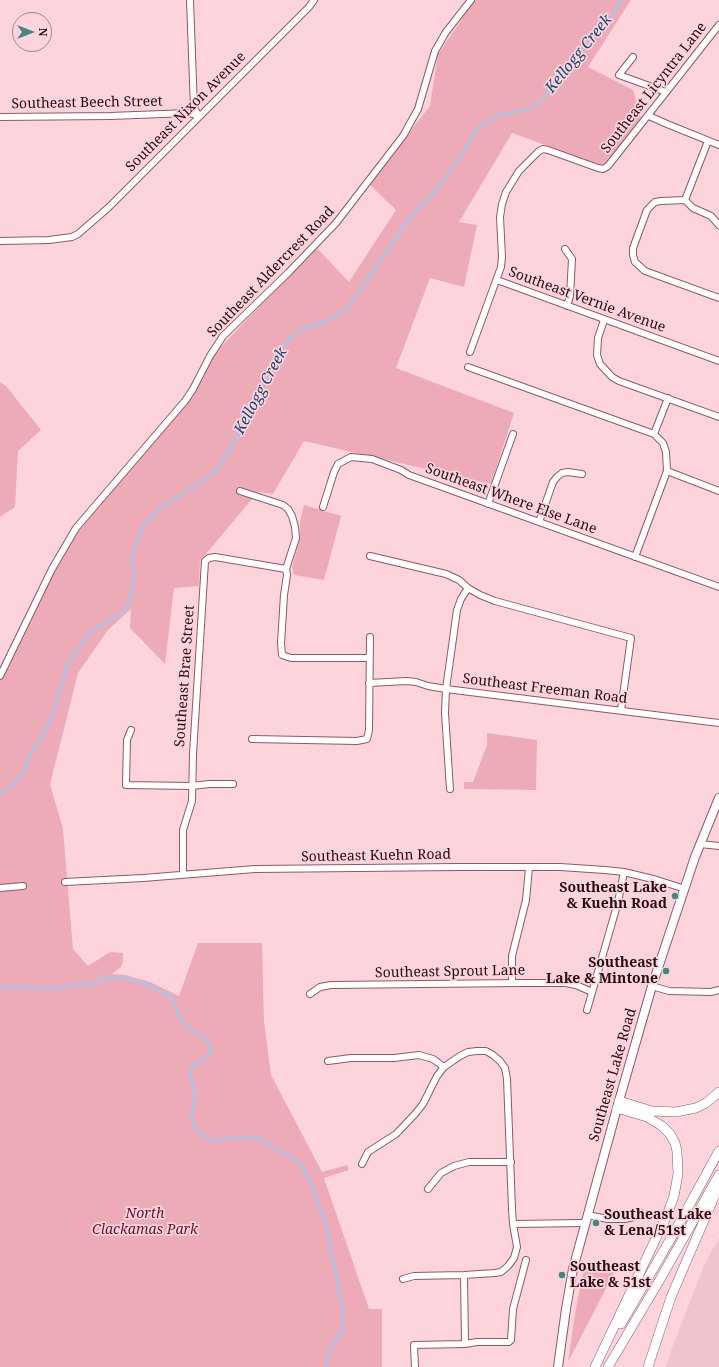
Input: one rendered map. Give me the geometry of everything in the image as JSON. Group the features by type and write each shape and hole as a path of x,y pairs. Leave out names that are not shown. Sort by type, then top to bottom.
{"highway":[{"path":"618,1105 676,1112 696,1108 706,1103 719,1092"},
{"path":"595,1367 667,1214 674,1196 678,1174 677,1151 670,1134 662,1126 647,1117 618,1105"},
{"path":"595,1367 667,1246 719,1151"},
{"path":"608,1367 662,1276 719,1175"},
{"path":"648,1367 671,1297 719,1185"}],"main road":[{"name":"Southeast Lake Road","path":"558,1367 568,1297 586,1219 618,1105 652,986 700,844 719,798"}],"street":[{"path":"190,0 194,108 199,116"},
{"name":"Southeast Nixon Avenue","path":"0,241 49,240 72,237 78,234 108,208 310,6 314,0"},
{"name":"Southeast Aldercrest Road","path":"0,676 52,569 76,528 184,401 223,336 288,273 336,223 399,141 418,109 435,50 446,32 471,0"},
{"name":"Southeast Licyntra Lane","path":"498,280 502,257 500,217 502,204 506,192 519,170 543,149 603,169 608,166 649,116 719,25"},
{"path":"633,57 619,75 666,92"},
{"name":"Southeast Beech Street","path":"0,117 110,116 189,113 199,116"},
{"path":"649,116 719,145"},
{"path":"685,200 708,141"},
{"path":"719,225 710,216 693,208 685,200 655,202 647,210 633,248 635,262 646,271 719,298"},
{"path":"565,249 572,259 570,296 567,306"},
{"name":"Southeast Vernie Avenue","path":"470,352 498,280 719,361"},
{"path":"604,320 596,346 597,355 600,364 612,377 619,381 719,417"},
{"path":"468,367 654,434 663,443 666,452 667,471 635,556"},
{"path":"654,434 668,398"},
{"path":"488,504 513,434"},
{"name":"Southeast Where Else Lane","path":"323,507 338,464 351,457 372,459 401,470 408,475 719,587"},
{"path":"667,471 719,491"},
{"path":"539,522 557,477 562,473 568,472 582,474"},
{"path":"240,491 283,505 288,509 292,516 295,527 296,538 286,569 287,575 284,595 281,643 282,655 291,658 369,658"},
{"path":"370,556 446,574 459,580 468,588 495,601 631,638 621,710"},
{"name":"Southeast Brae Street","path":"183,874 183,830 191,806 192,754 205,561 208,558 215,557 286,569"},
{"path":"450,789 445,713 446,688 457,610 468,588"},
{"path":"252,739 357,741 367,739 369,730 370,637"},
{"name":"Southeast Freeman Road","path":"369,683 407,681 446,688 719,723"},
{"path":"132,730 127,740 126,785 192,786 208,784 233,784"},
{"path":"700,844 719,846"},
{"name":"Southeast Kuehn Road","path":"65,882 143,878 255,869 560,867 624,872 685,889"},
{"path":"512,983 512,956 526,900 529,868"},
{"path":"587,1010 618,902 624,872"},
{"path":"0,888 23,886"},
{"name":"Southeast Sprout Lane","path":"310,994 320,987 331,985 512,983 566,983 576,985 592,992"},
{"path":"652,986 669,991 711,992 719,990"},
{"path":"362,1164 368,1152 396,1134 415,1114 423,1104 437,1076 444,1067 460,1056 468,1052 486,1051 494,1055 505,1068 507,1079 511,1162 512,1224 518,1248 514,1258 501,1272 464,1275 414,1276 403,1279"},
{"path":"328,1062 351,1058 394,1058 419,1055 433,1059 444,1067"},
{"path":"428,1189 442,1172 462,1164 469,1162 511,1162"},
{"path":"512,1224 586,1219 625,1219 634,1217 641,1213"},
{"path":"415,1367 414,1345 510,1342 512,1309 526,1260"},
{"path":"464,1275 465,1344"}],"shaded area":[{"path":"719,1238 719,1367 666,1367 704,1265"}],"green space":[{"name":"North Clackamas Park","path":"476,0 631,0 588,67 633,90 641,118 608,162 601,165 512,133 459,222 477,225 464,287 430,278 396,368 514,413 491,484 304,441 273,494 258,492 200,561 199,586 174,588 165,664 130,628 131,609 108,630 78,673 50,784 63,829 73,949 88,966 110,952 123,953 121,967 112,974 125,975 150,982 179,996 198,943 262,943 264,1021 271,1075 322,1172 347,1165 349,1170 324,1178 369,1309 382,1309 382,1367 0,1367 0,681 69,543 194,391 216,352 316,247 349,282 396,210 369,184 430,106 438,54"},
{"path":"0,382 6,386 41,430 18,451 15,507 0,517"},
{"path":"304,505 341,516 324,580 294,575 292,567 300,538 300,522"},
{"path":"487,733 537,740 536,790 464,789 464,782 473,782 487,745"},
{"path":"585,1264 618,1265 568,1362 576,1308"}],"waterway":[{"name":"Kellogg Creek","path":"0,793 9,788 21,776 33,750 50,722 68,663 90,632 124,611 129,604 133,587 134,572 132,561 134,550 143,527 161,507 217,470 243,428 254,398 284,345 294,334 340,314 350,305 411,216 439,187 477,129 496,116 529,109 541,102 557,79 569,71 615,11 621,0"},
{"path":"0,987 57,988 81,984 90,985 105,978 123,978 148,985 170,996 184,1025 205,1038 211,1048 209,1055 193,1066 190,1074 196,1097 191,1115 196,1131 211,1140 217,1141 230,1138 251,1137 262,1140 301,1163 310,1182 325,1221 343,1308 342,1332 329,1350 326,1367"}],"place":[{"name":"Southeast Lake & Kuehn Road","path":"675,896"},
{"name":"Southeast Lake & Mintone","path":"666,971"},
{"name":"Southeast Lake & Lena/51st","path":"596,1223"},
{"name":"Southeast Lake & 51st","path":"562,1275"}]}
